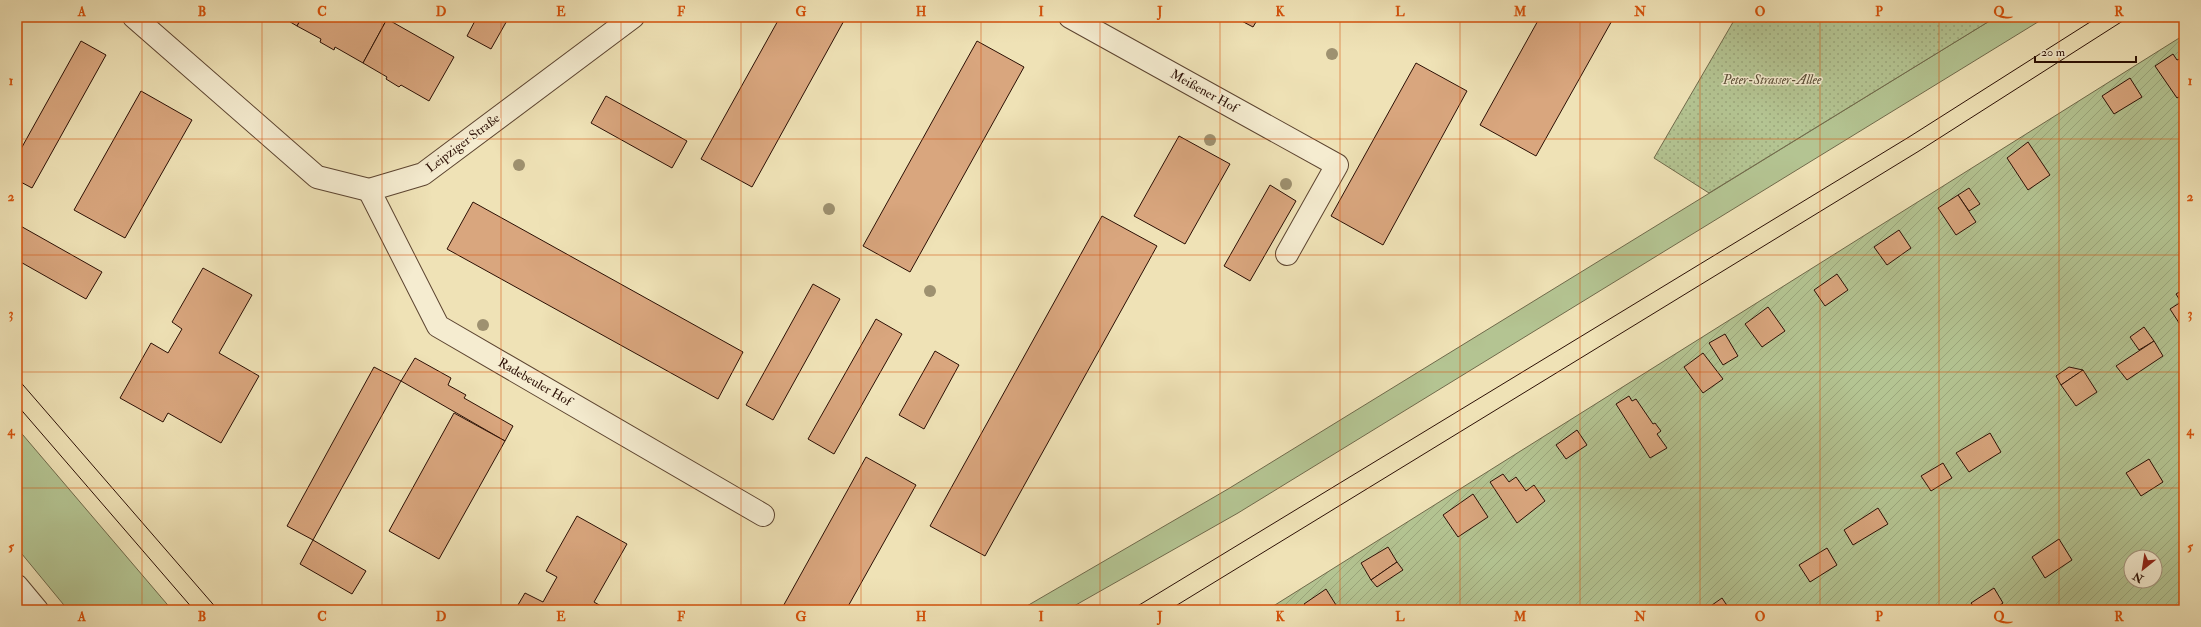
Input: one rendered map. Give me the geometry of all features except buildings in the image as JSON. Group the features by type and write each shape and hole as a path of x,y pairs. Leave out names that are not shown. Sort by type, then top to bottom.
{"street":[{"path":"134,17 317,177 369,190"},
{"name":"Leipziger Straße","path":"369,190 422,174 633,17"},
{"name":"Meißener Hof","path":"1070,17 1337,165 1287,254"},
{"name":"Radebeuler Hof","path":"369,190 438,326 763,514"},
{"path":"17,586 37,610"}],"green space":[{"name":"Peter-Strasser-Allee","path":"1736,17 1996,17 1709,193 1654,158"},
{"path":"1996,17 2046,17 1238,513 1067,610 1020,610 1228,489"},
{"path":"2184,35 2184,610 1267,610"},
{"path":"17,428 172,610 68,610 17,548"}],"tram line":[{"path":"1131,610 1909,137 2098,17"},
{"path":"1169,610 1919,151 2129,17"},
{"path":"17,378 218,610"},
{"path":"17,405 194,610"}]}
